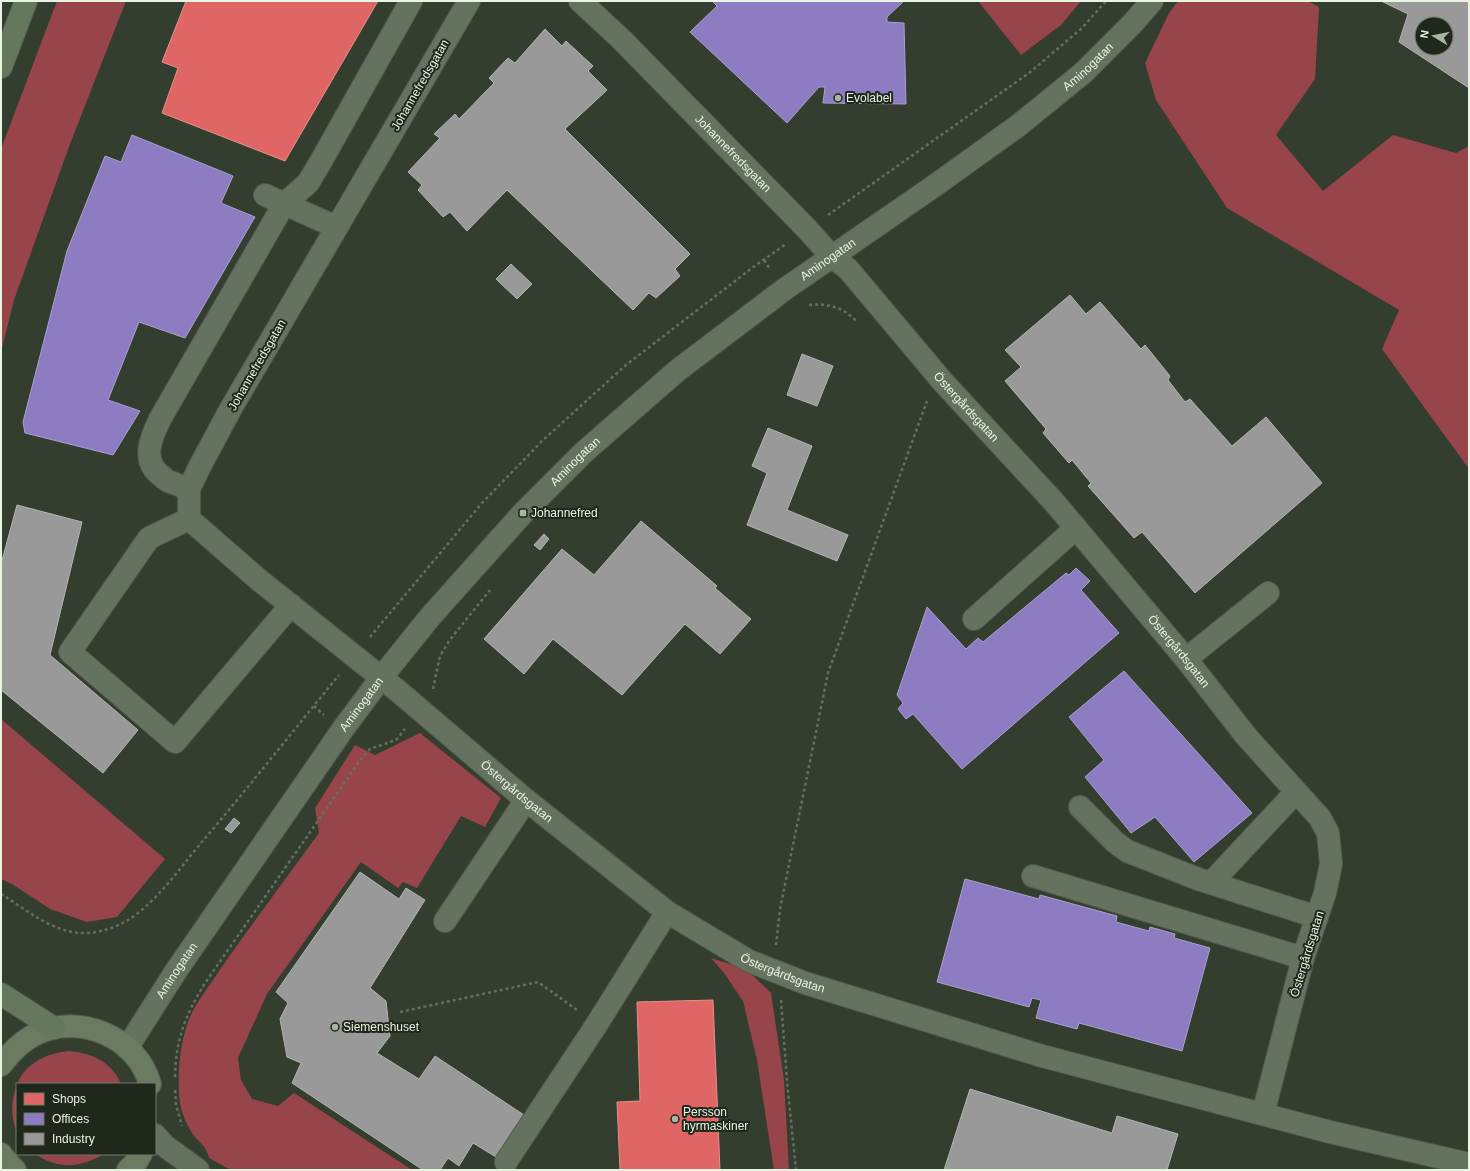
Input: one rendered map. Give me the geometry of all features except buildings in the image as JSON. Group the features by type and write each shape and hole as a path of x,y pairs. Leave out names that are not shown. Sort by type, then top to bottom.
{"highway":[{"path":"1,67 26,1"},
{"path":"1,994 54,1028"}],"main road":[{"path":"1,1065 10,1053 22,1042 38,1033 54,1028 74,1026 93,1029 111,1036 127,1048 140,1062 150,1083"},
{"path":"1,1154 14,1170"},
{"path":"128,1170 140,1155"}],"street":[{"path":"189,489 167,481 154,470 149,460 149,449 152,436 160,419 284,204 308,183 411,1"},
{"name":"Johannefredsgatan","path":"189,520 189,489 230,410 469,1"},
{"name":"Johannefredsgatan","path":"580,1 643,62 808,230 832,257"},
{"name":"Aminogatan","path":"127,1048 176,971 292,806 343,729 381,678 435,611 523,513 584,452 678,370 785,289 1020,125 1083,73 1133,23 1152,1"},
{"path":"265,195 336,227"},
{"name":"Östergårdsgatan","path":"832,257 848,269 943,382 1054,502 1186,659 1246,736 1320,818 1328,834 1331,864 1325,893 1303,958 1263,1114"},
{"path":"291,605 175,742 70,652 149,538 189,520 259,580 291,605 381,678"},
{"path":"974,618 1076,528"},
{"path":"1186,659 1268,593"},
{"name":"Östergårdsgatan","path":"381,678 526,800 667,912 749,961 818,987 1042,1056 1330,1132 1469,1164"},
{"path":"1211,883 1296,792"},
{"path":"445,921 526,800"},
{"path":"1080,807 1115,842 1127,851 1211,883 1317,917"},
{"path":"1033,876 1303,958"},
{"path":"506,1162 597,1024 667,912"},
{"path":"156,1136 165,1146 198,1170"}],"path":[{"path":"803,306 809,304 835,306 849,313 859,323"},
{"path":"796,1170 776,942 780,909 828,673 927,401 943,382"},
{"path":"922,395 927,401"},
{"path":"184,1128 180,1122 176,1105 176,1060 182,1030 192,1005 361,759 370,748 396,740 420,710 432,692 440,656 449,641 493,587"},
{"path":"400,1012 538,982 597,1024"}],"shaded area":[{"path":"57,1 126,1 70,144 14,300 1,352 1,149"},
{"path":"978,1 1081,1 1061,25 1021,55"},
{"path":"1178,1 1308,1 1319,7 1315,79 1276,135 1323,191 1393,135 1456,153 1469,146 1469,469 1382,349 1399,310 1227,208 1156,100 1145,63 1169,13"},
{"path":"1,719 165,859 117,917 87,922 50,909 12,884 1,879"},
{"path":"420,733 501,798 485,827 461,816 417,888 403,882 398,888 361,862 267,994 238,1058 241,1080 252,1099 278,1106 294,1093 412,1170 231,1170 209,1158 204,1147 190,1130 184,1119 180,1103 179,1064 184,1034 193,1010 257,917 319,833 315,808 355,745 375,755"},
{"path":"711,958 746,969 771,993 784,1080 789,1170 774,1170 757,1060 743,1001 724,973"},
{"path":"61,1052 77,1052 100,1060 107,1064 117,1076 120,1083 18,1083 21,1076 32,1064 38,1060"},
{"path":"16,1088 16,1129 12,1114 13,1096"},
{"path":"37,1155 102,1155 86,1162 70,1165 61,1165"}],"place":[{"name":"Evolabel","path":"838,98"},
{"name":"Johannefred","path":"523,513"},
{"name":"Siemenshuset","path":"335,1027"},
{"name":"Persson hyrmaskiner","path":"675,1119"}]}
